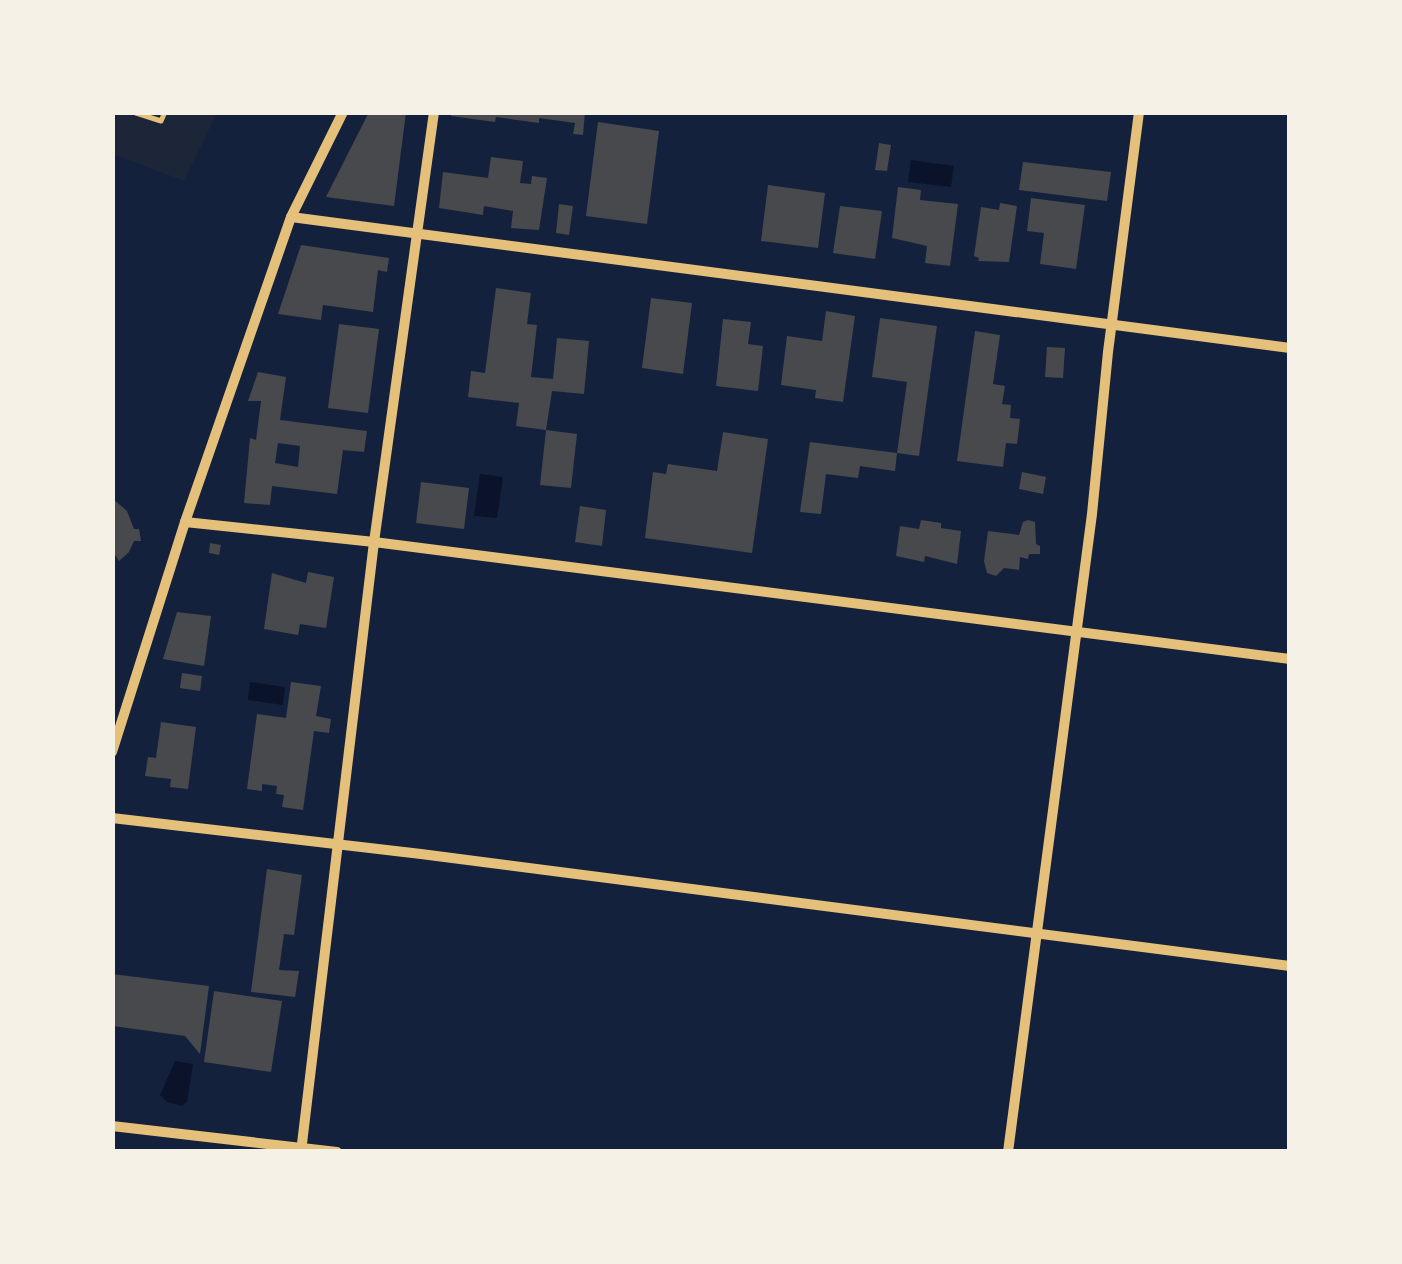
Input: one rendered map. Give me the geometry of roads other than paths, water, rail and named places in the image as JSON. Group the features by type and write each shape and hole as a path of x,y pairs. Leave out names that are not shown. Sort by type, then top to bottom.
{"street":[{"path":"112,752 185,522 291,217 344,112"},
{"path":"302,1149 374,542 434,112"},
{"path":"1008,1152 1140,112"},
{"path":"291,217 1290,348"},
{"path":"185,522 374,542 1290,659"},
{"path":"112,818 1290,966"},
{"path":"112,1126 338,1152"}]}
